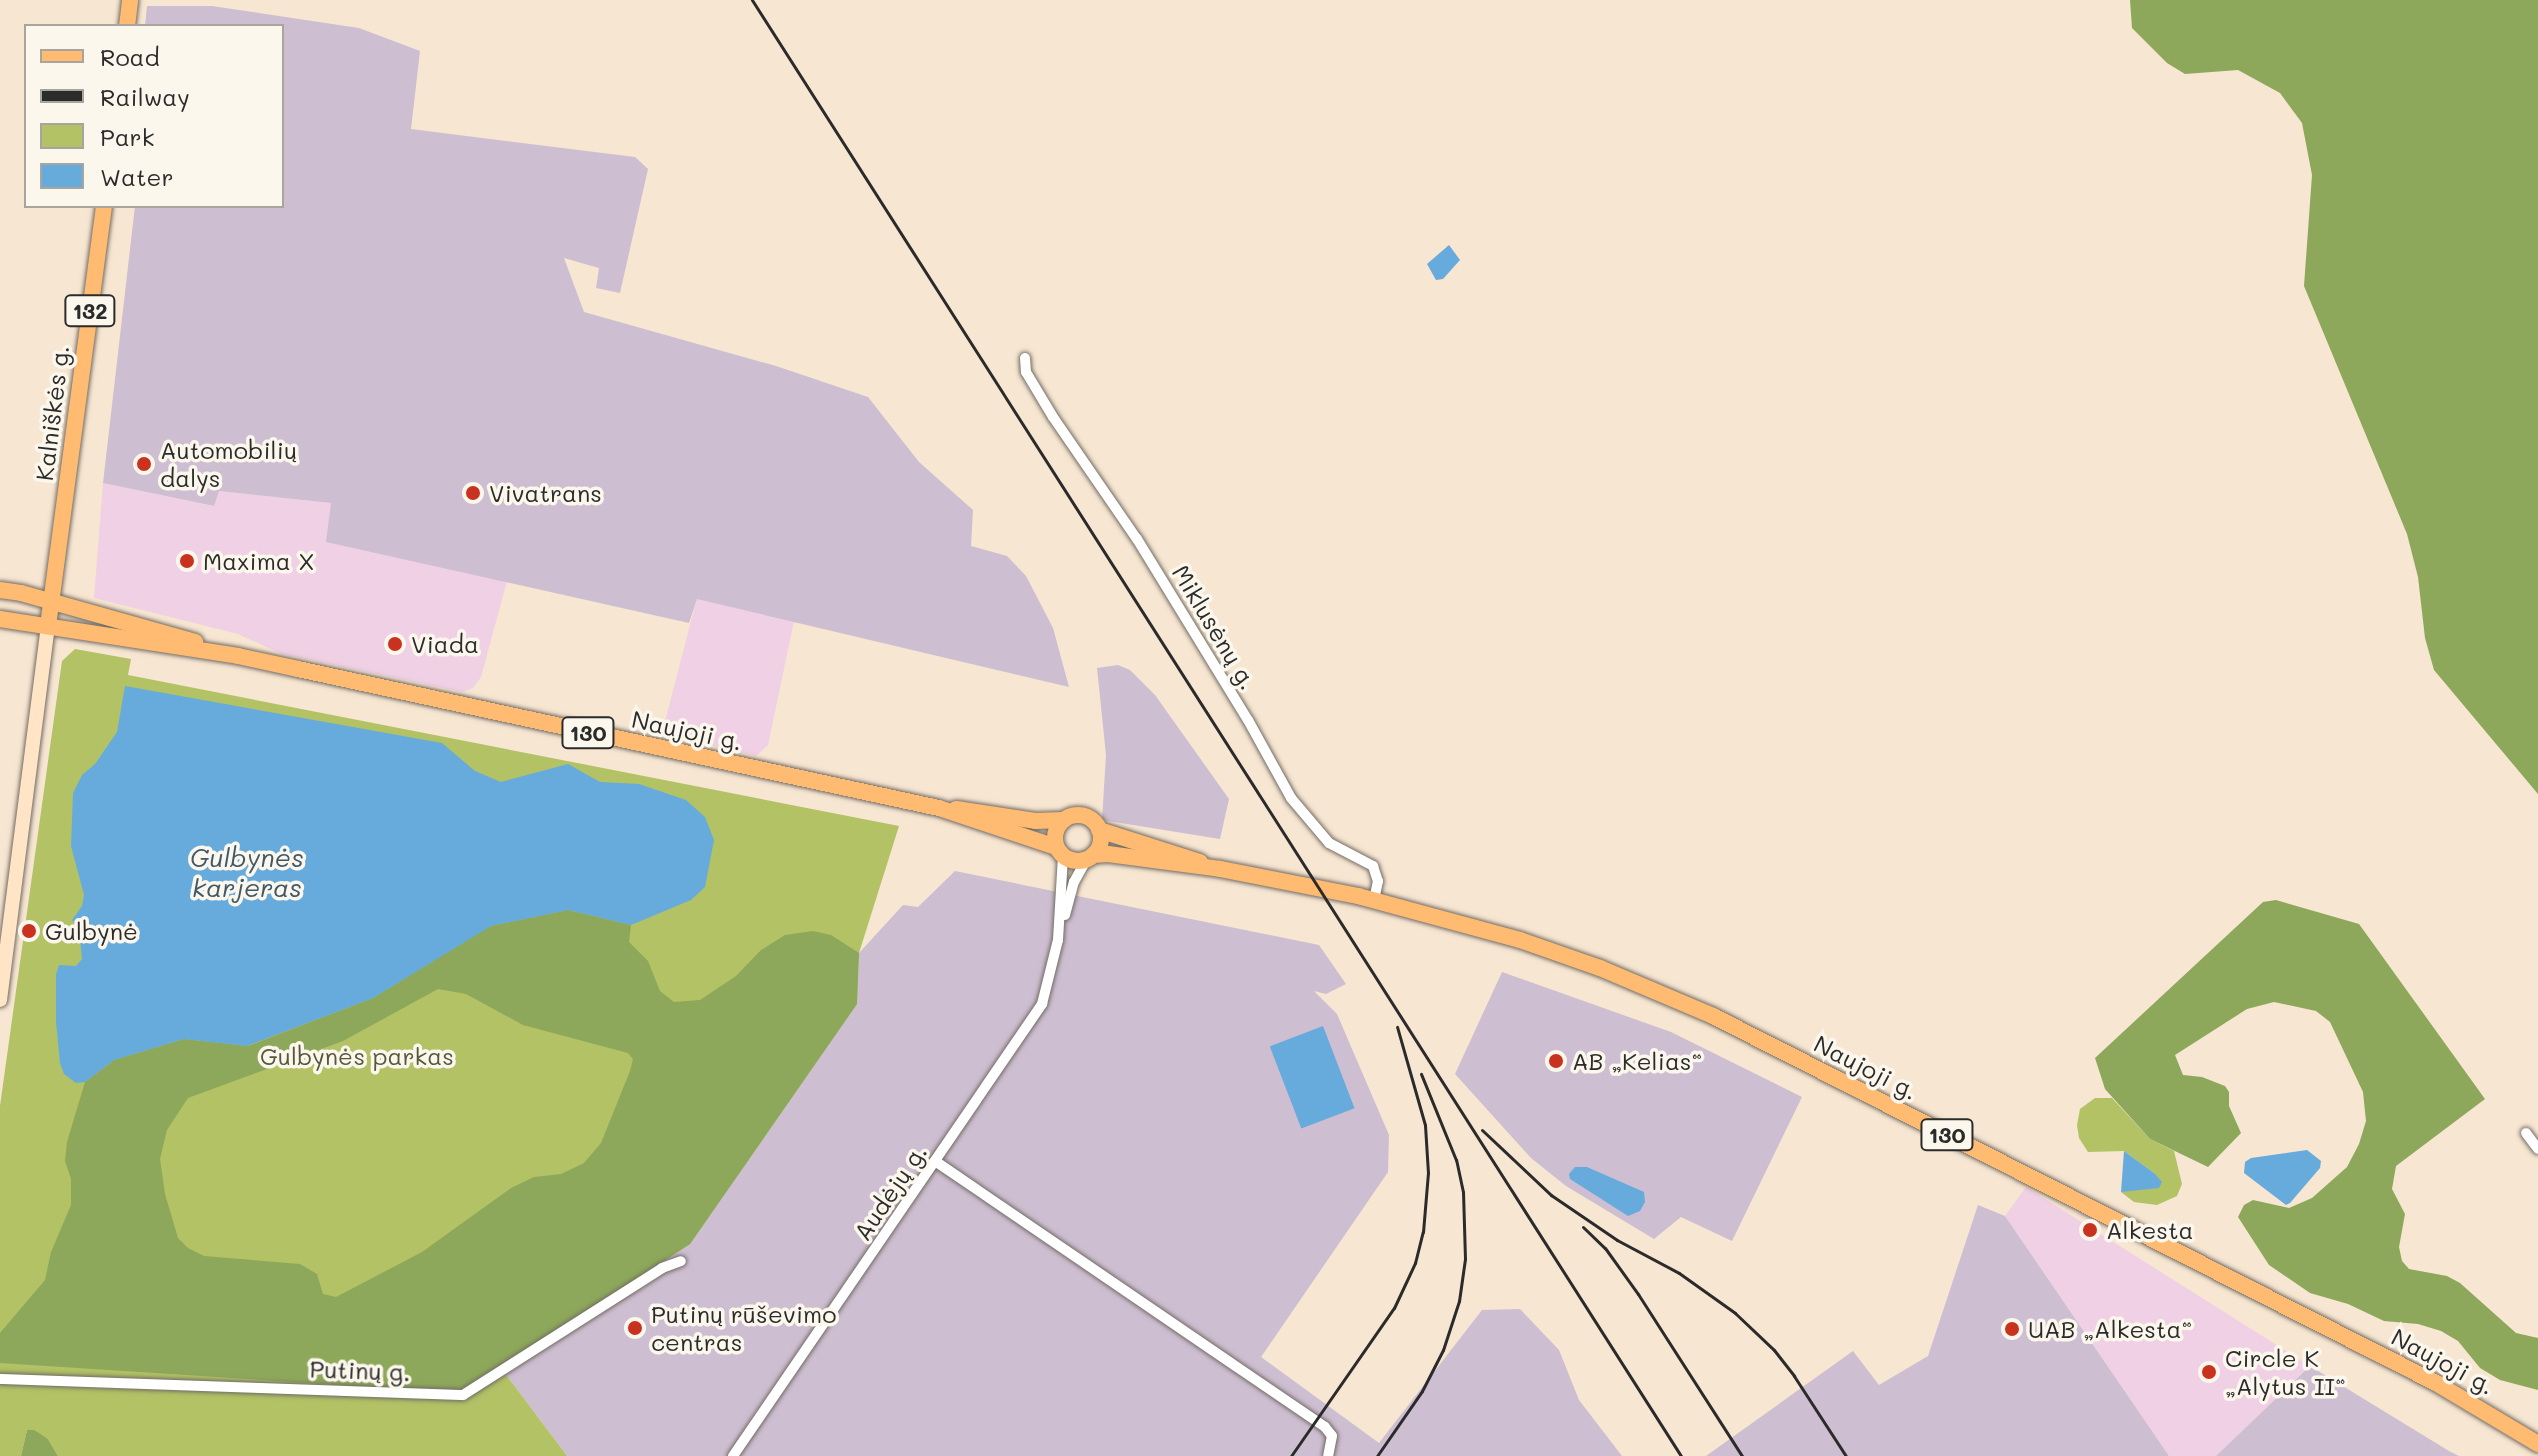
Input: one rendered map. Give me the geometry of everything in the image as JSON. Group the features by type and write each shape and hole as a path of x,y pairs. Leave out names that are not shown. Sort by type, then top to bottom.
{"main road":[{"path":"127,24 130,0"},
{"name":"Kalniškės g.","path":"48,626 104,208"},
{"name":"Naujoji g.","path":"0,590 155,628 238,656"},
{"name":"Naujoji g.","path":"0,619 238,656 939,808 1060,852"},
{"path":"0,1000 48,626"},
{"name":"Naujoji g.","path":"939,808 979,810 1035,821 1063,820"},
{"name":"130","path":"1063,820 1084,816 1099,830"},
{"path":"1060,852 1055,833 1063,820"},
{"path":"1090,857 1100,844 1099,830"},
{"name":"Naujoji g.","path":"1099,830 1220,869"},
{"name":"130","path":"1060,852 1075,861 1090,857"},
{"name":"Naujoji g.","path":"1090,857 1108,854 1220,869 1374,900 1520,940 1600,968 1713,1016 2436,1383 2538,1444"}],"street":[{"name":"Miklusėnų g.","path":"1025,358 1026,372 1053,417 1137,539 1248,720 1291,798 1329,843 1373,866 1378,881 1374,900"},
{"name":"Audėjų g.","path":"1058,940 1060,852"},
{"name":"Audėjų g.","path":"733,1456 1042,1004 1074,882 1090,857"},
{"path":"2526,1133 2538,1149"},
{"path":"935,1161 1325,1427 1332,1436 1328,1456"},
{"name":"Putinų g.","path":"0,1379 463,1395 662,1268 681,1261"}],"shaded area":[{"path":"147,6 212,6 359,28 420,51 411,129 635,157 648,169 620,293 596,288 599,268 564,258 584,312 776,366 868,397 919,462 973,510 971,546 1007,556 1026,576 1053,628 1069,687 697,599 689,623 326,542 331,503 219,491 214,506 103,483 135,208 284,208 284,24 145,24"},
{"path":"103,483 213,506 218,491 332,503 327,542 507,581 481,677 473,688 462,692 282,654 238,634 94,598"},
{"path":"697,598 794,621 768,745 756,756 662,733"},
{"path":"1118,665 1130,670 1155,695 1229,799 1220,839 1102,820 1106,755 1097,668"},
{"path":"955,871 1319,945 1346,984 1326,994 1314,991 1337,1014 1389,1135 1388,1172 1261,1357 1379,1443 1482,1310 1520,1309 1559,1350 1579,1400 1622,1456 567,1456 501,1368 857,1004 859,953 903,905 918,907"},
{"path":"1502,972 1671,1032 1802,1097 1732,1241 1681,1217 1654,1239 1566,1186 1531,1158 1455,1074"},
{"path":"2026,1187 2310,1366 2216,1456 2169,1456 2005,1216"},
{"path":"1978,1205 2005,1216 2169,1456 1706,1456 1853,1351 1879,1385 1928,1356"},
{"path":"2310,1366 2449,1451 2459,1456 2216,1456"}],"green space":[{"path":"2130,0 2538,0 2538,794 2434,670 2425,638 2418,577 2407,534 2304,286 2312,175 2302,123 2280,93 2238,70 2185,74 2167,63 2132,28"},
{"name":"Gulbynės parkas","path":"75,649 131,659 128,675 899,826 859,953 857,1004 690,1244 501,1368 567,1456 58,1456 48,1439 27,1430 21,1456 0,1456 0,1106 62,661"},
{"path":"2276,900 2359,924 2485,1099 2396,1166 2392,1189 2405,1214 2399,1247 2402,1261 2409,1269 2447,1276 2460,1283 2516,1333 2538,1338 2538,1390 2500,1380 2480,1368 2458,1341 2441,1331 2418,1324 2384,1321 2348,1304 2310,1293 2269,1265 2238,1217 2244,1205 2253,1200 2289,1208 2312,1198 2347,1167 2359,1144 2366,1121 2363,1092 2330,1022 2316,1011 2274,1002 2247,1009 2175,1055 2183,1075 2202,1077 2225,1086 2229,1092 2229,1106 2241,1133 2208,1167 2150,1139 2105,1089 2095,1058 2263,902"},
{"path":"568,910 631,925 629,942 648,961 660,991 674,1002 700,1000 736,976 761,950 785,935 813,931 831,935 859,953 857,1004 690,1244 462,1393 0,1363 0,1333 45,1280 51,1252 71,1205 71,1179 65,1161 67,1142 85,1082 114,1060 184,1039 248,1046 373,998 490,926","holes":["438,989 466,994 523,1025 628,1053 633,1059 601,1143 584,1163 561,1174 534,1177 511,1188 422,1252 336,1297 323,1294 317,1274 300,1264 204,1256 188,1248 178,1238 165,1194 160,1159 167,1130 188,1098 343,1041"]},
{"path":"2095,1098 2112,1098 2150,1139 2174,1151 2182,1184 2177,1196 2157,1205 2134,1202 2121,1192 2154,1173 2124,1151 2088,1152 2079,1138 2077,1125 2080,1109"},
{"path":"27,1430 34,1430 48,1439 58,1456 21,1456"}],"water":[{"path":"1449,245 1460,260 1443,279 1436,280 1427,264"},
{"name":"Gulbynės karjeras","path":"125,686 442,743 475,771 501,782 568,764 600,782 639,784 686,800 705,817 714,840 705,887 691,900 631,925 568,910 491,926 373,998 247,1046 184,1039 114,1060 85,1082 76,1083 64,1074 60,1063 56,1022 56,974 59,965 76,966 82,959 79,929 72,920 82,906 84,895 71,846 73,793 82,775 95,764 117,732"},
{"path":"1323,1026 1355,1108 1301,1129 1270,1046"},
{"path":"2307,1150 2321,1161 2320,1168 2286,1205 2244,1173 2245,1162 2251,1158"},
{"path":"2124,1151 2154,1173 2162,1182 2159,1188 2121,1192"},
{"path":"1575,1167 1587,1167 1644,1192 1645,1202 1640,1211 1628,1216 1570,1179 1569,1174"}],"railway":[{"path":"752,0 1681,1456"},
{"path":"1291,1456 1394,1308 1415,1263 1423,1232 1428,1173 1425,1125 1397,1027"},
{"path":"1377,1456 1422,1391 1443,1350 1459,1301 1465,1259 1463,1192 1456,1160 1421,1074"},
{"path":"1482,1130 1551,1195 1617,1240 1679,1273 1735,1313 1774,1350 1846,1456"},
{"path":"1583,1227 1605,1248 1638,1294 1742,1456"}],"place":[{"name":"Automobilių dalys","path":"144,464"},
{"name":"Vivatrans","path":"473,493"},
{"name":"Maxima X","path":"187,561"},
{"name":"Viada","path":"395,644"},
{"name":"Gulbynė","path":"29,931"},
{"name":"AB „Kelias“","path":"1556,1061"},
{"name":"Alkesta","path":"2090,1230"},
{"name":"Putinų rūševimo centras","path":"635,1328"},
{"name":"UAB „Alkesta“","path":"2012,1329"},
{"name":"Circle K „Alytus II“","path":"2209,1372"}]}
